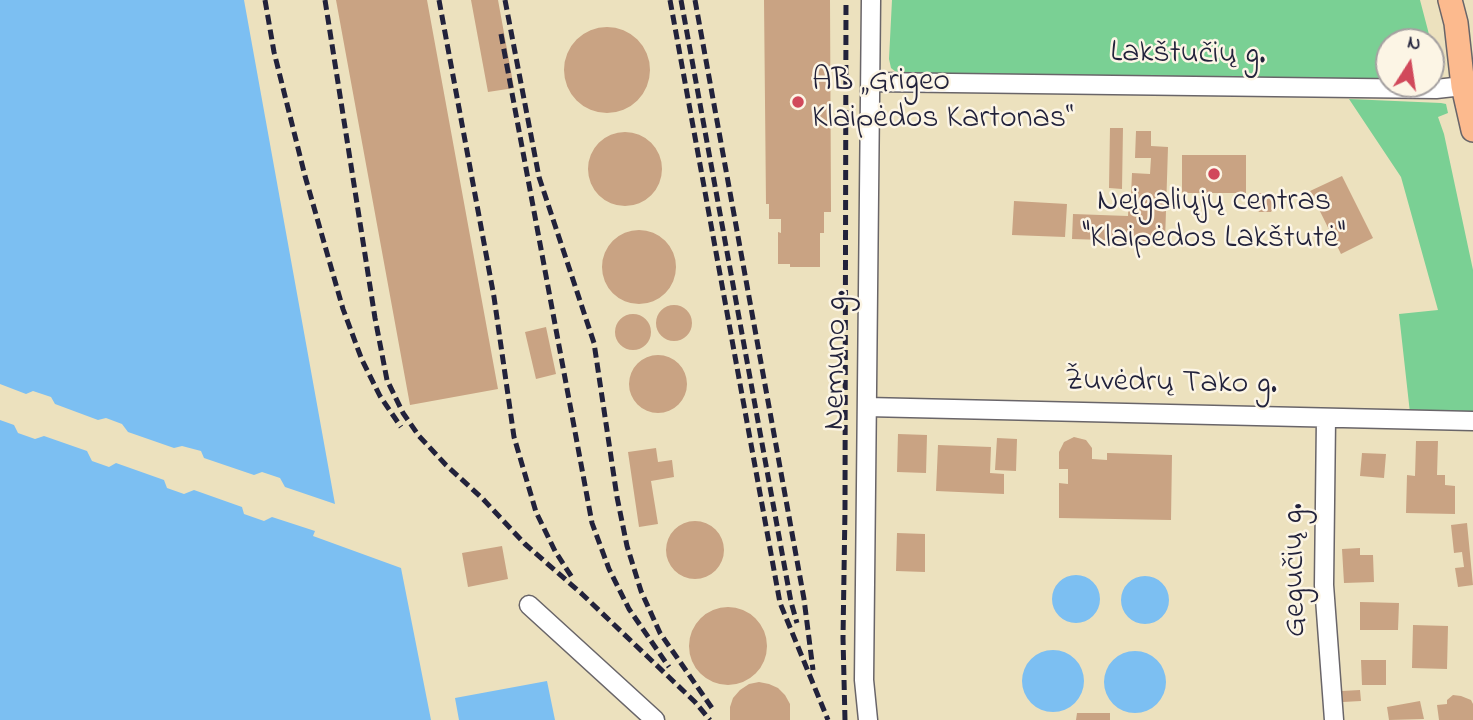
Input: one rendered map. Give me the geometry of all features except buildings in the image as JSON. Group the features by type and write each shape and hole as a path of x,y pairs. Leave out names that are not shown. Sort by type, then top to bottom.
{"main road":[{"path":"1450,0 1473,131"},
{"path":"1456,23 1473,56"}],"street":[{"name":"Nemuno g.","path":"868,720 864,680 871,0"},
{"name":"Lakštučių g.","path":"871,82 1436,89 1463,86"},
{"name":"Žuvėdrų Tako g.","path":"867,407 1473,421"},
{"name":"Gegučių g.","path":"1326,419 1324,585 1334,720"},
{"path":"528,605 655,720"}],"green space":[{"path":"892,0 1420,0 1427,28 1375,28 1375,82 905,75 891,68 889,59"},
{"path":"1349,99 1446,104 1448,113 1438,117 1473,270 1473,414 1410,413 1399,314 1438,310 1401,177"}],"water":[{"path":"0,0 244,0 335,504 285,487 280,478 262,472 254,475 204,458 201,451 182,446 174,448 128,432 122,424 106,418 98,420 55,404 51,397 33,391 26,394 0,384"},
{"path":"0,420 14,425 18,433 35,439 44,436 87,451 92,461 109,467 116,463 164,480 167,488 184,494 194,490 242,507 244,514 264,521 272,517 315,531 313,536 401,568 431,720 0,720"},
{"path":"1076,575 1093,582 1100,599 1093,616 1076,623 1059,616 1052,599 1059,582"},
{"path":"1145,576 1162,583 1169,600 1162,617 1145,624 1128,617 1121,600 1128,583"},
{"path":"1047,650 1059,650 1075,659 1082,669 1082,693 1075,703 1059,712 1047,712 1036,707 1027,698 1022,687 1022,675 1027,664 1036,655"},
{"path":"1129,651 1141,651 1157,660 1164,670 1164,694 1157,704 1141,713 1129,713 1118,708 1109,699 1104,688 1104,676 1109,665 1118,656"},
{"path":"547,681 555,720 459,720 455,698"}],"railway":[{"path":"265,0 274,52 305,176 343,309 362,360 380,396 401,427"},
{"path":"325,0 375,318 387,380 403,413 419,436 446,465 482,498 525,544 582,594 695,702 710,720"},
{"path":"439,0 494,297 514,437 536,512 555,551 573,579"},
{"path":"505,0 539,177 594,343 627,546 641,591 660,633 712,708"},
{"path":"670,0 780,603 828,720"},
{"path":"681,0 797,623"},
{"path":"695,0 804,599 813,670"},
{"path":"845,720 843,638 846,0"},
{"path":"501,34 592,523 609,569 629,609 669,667"}],"place":[{"name":"AB „Grigeo Klaipėdos Kartonas“","path":"798,102"},
{"name":"Neįgaliųjų centras \"Klaipėdos Lakštutė\"","path":"1214,174"}]}
